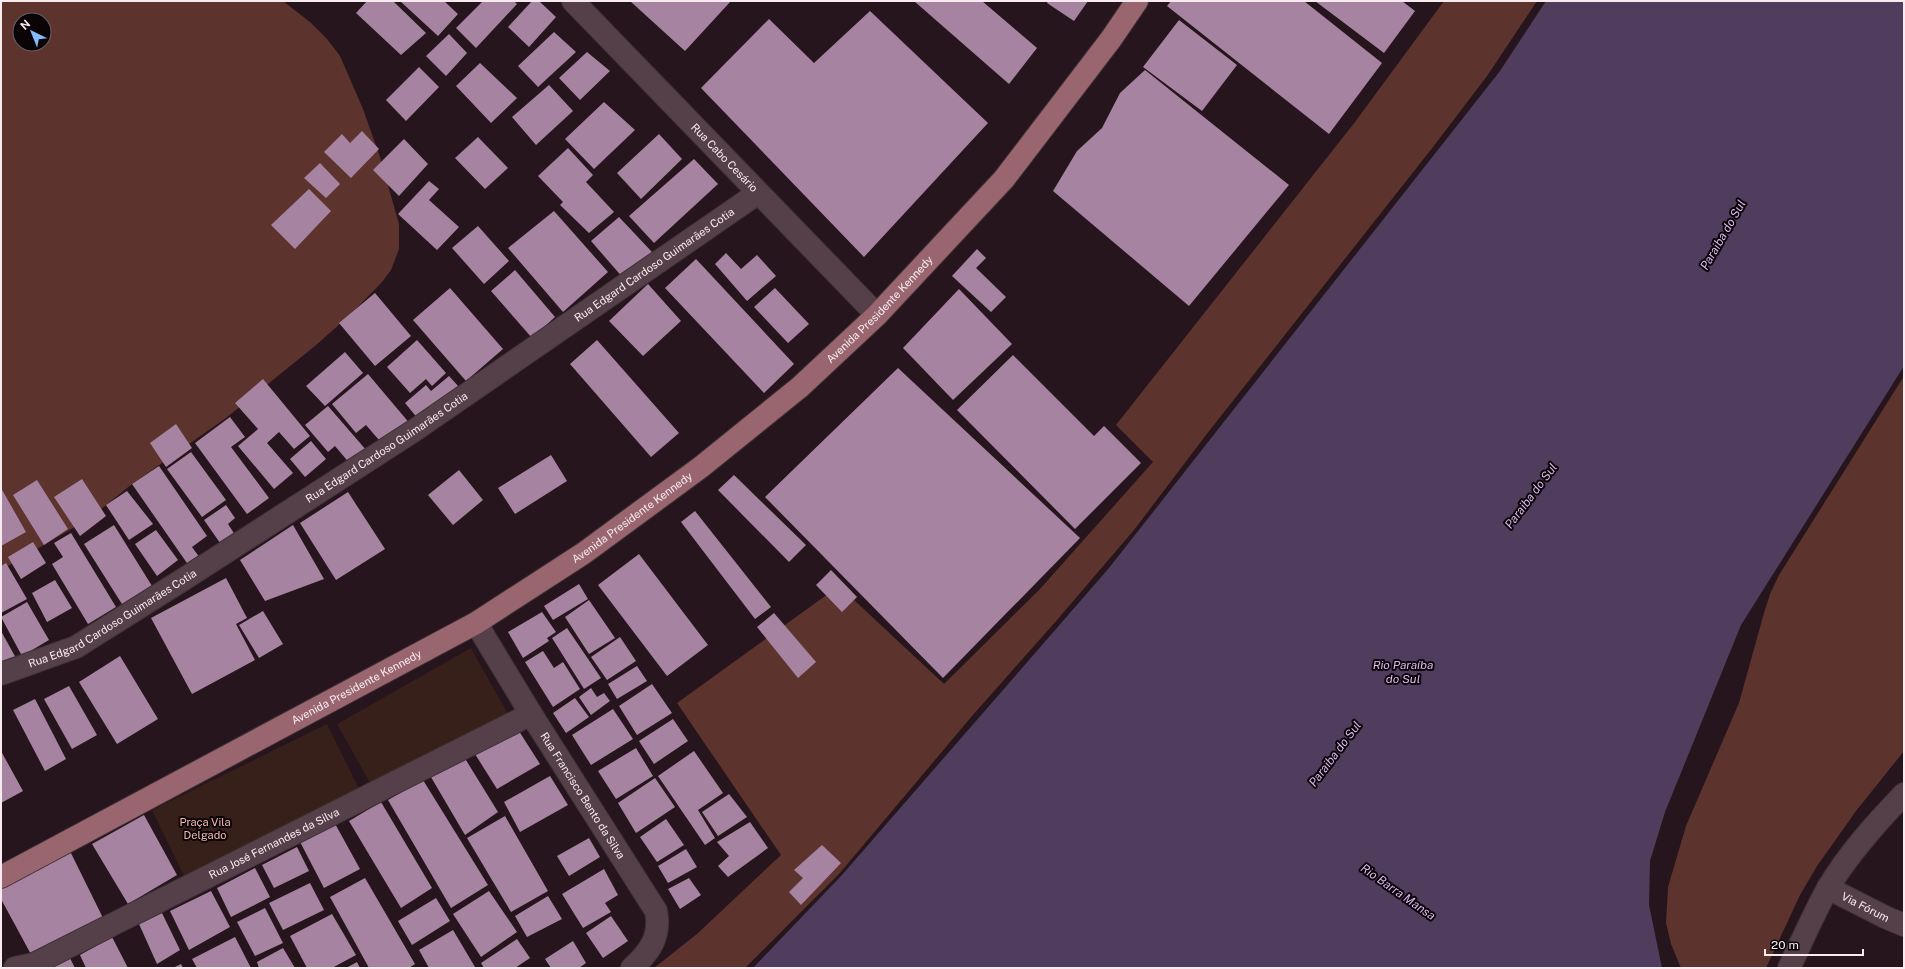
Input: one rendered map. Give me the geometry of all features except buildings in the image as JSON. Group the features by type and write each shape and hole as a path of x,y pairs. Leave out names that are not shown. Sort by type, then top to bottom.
{"main road":[{"name":"Avenida Presidente Kennedy","path":"1,877 476,623 584,554 701,467 800,386 877,315 1004,179 1111,39 1137,1"}],"street":[{"name":"Rua Cabo Cesário","path":"573,1 877,315"},
{"name":"Rua Edgard Cardoso Guimarães Cotia","path":"1,674 76,647 184,579 415,430 758,193"},
{"name":"Rua Francisco Bento da Silva","path":"476,623 531,714 656,911 658,929 654,941 646,954 632,968"},
{"name":"Rua José Fernandes da Silva","path":"15,968 34,964 531,714"},
{"path":"1789,968 1828,888 1846,861 1867,834 1904,794"},
{"name":"Via Fórum","path":"1828,888 1884,917 1904,925"},
{"path":"1,967 11,968"}],"green space":[{"path":"471,648 508,714 374,790 337,724"},
{"name":"Praça Vila Delgado","path":"327,724 362,795 187,882 152,810"}],"shaded area":[{"path":"1,1 283,1 310,22 327,39 340,56 363,109 380,157 399,224 399,249 391,270 382,282 351,314 315,346 226,418 132,484 90,518 1,570"},
{"path":"1444,1 1537,1 1487,76 1433,147 1206,435 1134,530 972,716 839,874 745,968 654,968 697,934 781,855 677,703 839,586 944,684 1040,589 1153,462 1116,425 1355,122"},
{"path":"1904,376 1904,751 1856,811 1817,866 1800,895 1766,968 1681,968 1671,944 1666,923 1668,887 1686,826 1739,703 1770,594 1779,575"}],"water":[{"name":"Rio Paraíba do Sul","path":"1546,1 1904,1 1904,366 1741,625 1665,812 1650,861 1649,905 1662,968 753,968 842,875 1109,568 1500,71"}],"water label":[{"name":"Paraiba do Sul","path":"1723,235"},
{"name":"Paraiba do Sul","path":"1531,496"},
{"name":"Paraiba do Sul","path":"1335,754"},
{"name":"Rio Barra Mansa","path":"1398,892"}]}
